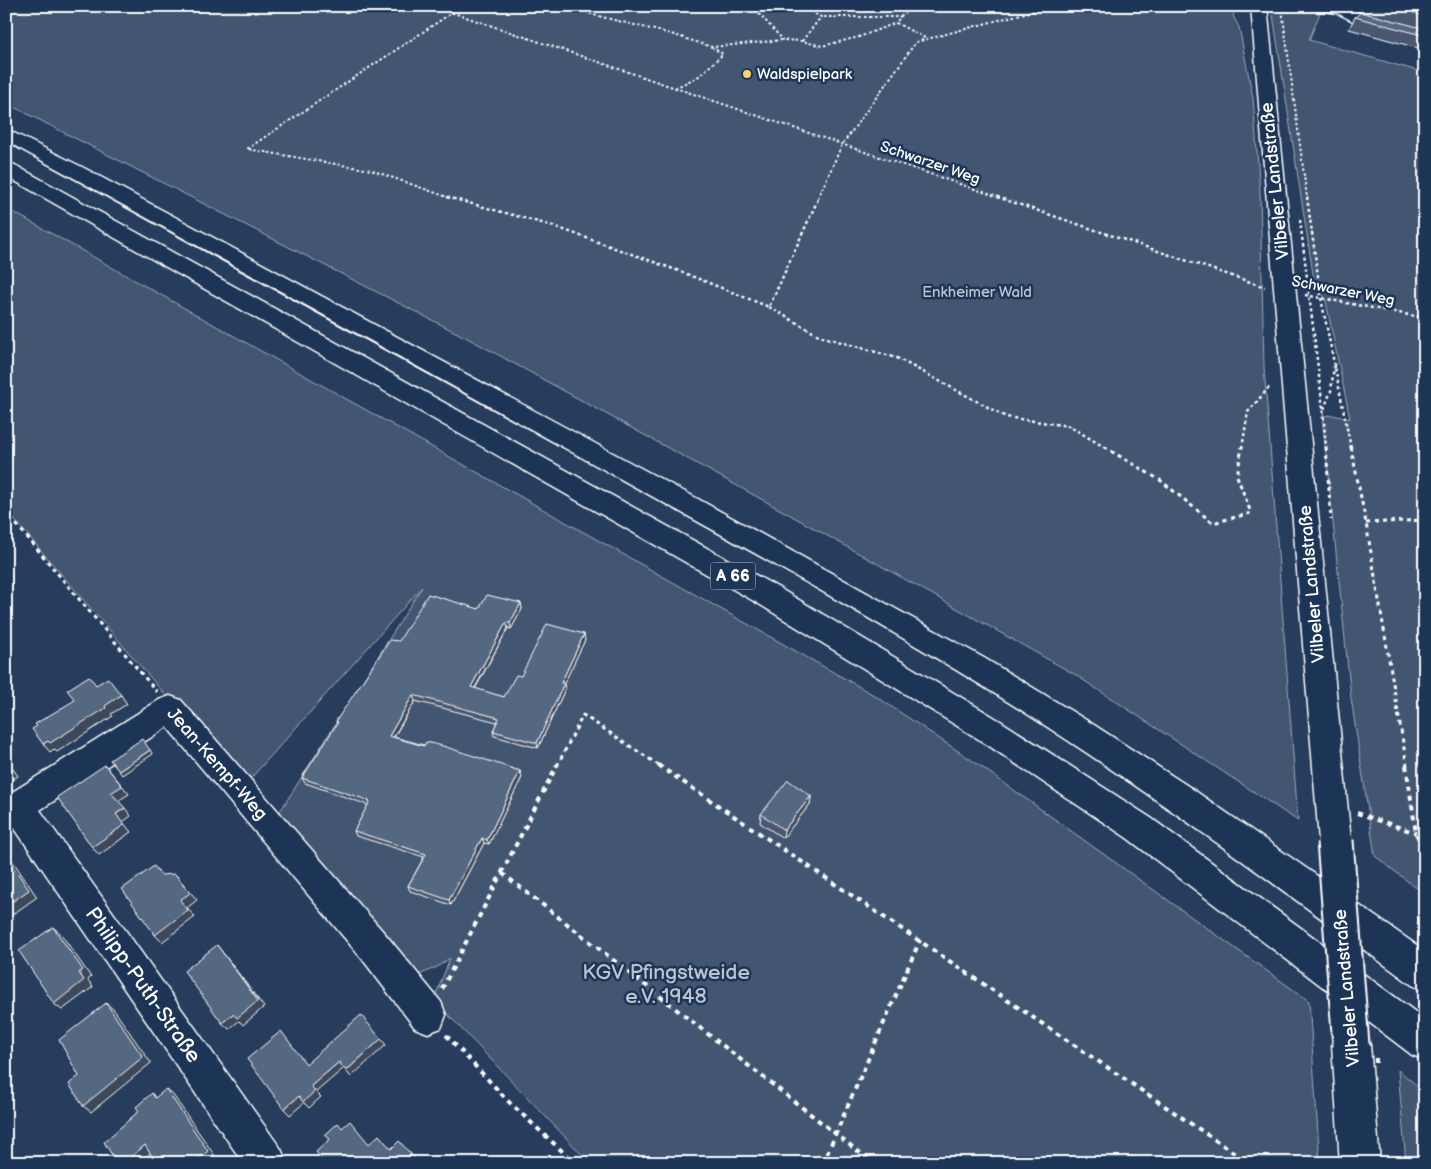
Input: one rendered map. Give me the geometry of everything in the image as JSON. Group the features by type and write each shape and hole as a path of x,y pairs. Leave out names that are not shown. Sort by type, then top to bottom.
{"main road":[{"path":"1316,6 1346,8 1361,19 1425,36"},
{"name":"Vilbeler Landstraße","path":"1260,7 1335,841 1360,1163"},
{"name":"A 66","path":"6,134 775,552 950,653 1032,702 1171,794 1286,872 1425,973"},
{"name":"A 66","path":"6,168 768,596 923,689 1139,828 1425,1042"},
{"path":"12,810 170,708"},
{"name":"Jean-Kempf-Weg","path":"170,708 376,948 428,1015"},
{"name":"Philipp-Puth-Straße","path":"12,810 267,1163"}],"path":[{"name":"Schwarzer Weg","path":"433,6 1269,288 1425,318"},
{"path":"462,6 247,149 371,170 459,201 553,226 679,271 769,307 820,336 897,358 1006,417 1069,426 1160,480 1214,523 1251,513 1238,476 1248,412 1274,382"},
{"path":"571,6 594,15 671,34 712,47 723,54 699,76 674,88"},
{"path":"752,6 783,40"},
{"path":"802,6 821,18 900,17"},
{"path":"712,47 783,40 802,41 822,46 896,23 900,17 914,6"},
{"path":"769,307 842,145 916,42 1051,6"},
{"path":"1279,6 1282,9 1321,298 1366,523 1399,712 1416,833 1425,853"},
{"path":"802,41 821,18"},
{"path":"896,23 926,39"},
{"path":"1323,409 1331,391 1334,364"},
{"name":"Jean-Kempf-Weg","path":"6,512 170,708"},
{"path":"1366,523 1425,520"},
{"path":"575,1163 511,1104 428,1015 583,715 1239,1156"},
{"path":"1349,810 1416,833"},
{"path":"502,873 873,1163"},
{"path":"824,1163 920,940"}],"green space":[{"name":"Enkheimer Wald","path":"6,6 1237,6 1233,16 1239,27 1253,98 1260,192 1264,366 1298,821 1074,674 792,516 473,341 6,103"},
{"path":"1293,7 1320,13 1309,40 1425,73 1425,891 1415,887 1375,856 1351,698 1322,416 1333,415 1350,419 1325,297 1315,287 1273,15 1273,9"},
{"name":"KGV Pfingstweide e.V. 1948","path":"6,208 874,695 976,763 1309,1001 1320,1163 590,1163 434,1000 450,958 437,967 417,976 279,813 422,587 244,786 6,510"},
{"path":"1398,1070 1425,1092 1425,1163 1406,1163"}],"building":[{"path":"1388,6 1425,6 1425,16"},
{"path":"1361,12 1425,29 1425,36 1355,17"},
{"path":"428,594 479,609 487,595 521,603 510,623 506,623 471,687 504,697 516,675 521,676 547,624 584,634 561,683 564,683 537,743 493,731 499,718 413,695 389,736 424,746 426,742 443,746 520,771 487,840 482,838 449,900 408,886 426,854 354,831 370,801 302,778 338,722 336,721 390,640 399,641"},
{"path":"89,676 96,685 108,678 121,695 105,706 106,708 50,743 48,741 43,744 32,729 37,726 35,724 75,700 67,690"},
{"path":"142,739 150,750 119,771 110,760"},
{"path":"6,762 11,769 6,772"},
{"path":"105,765 122,786 111,793 125,808 116,814 124,825 92,847 57,797"},
{"path":"788,780 811,796 784,830 761,814"},
{"path":"6,856 29,890 6,906"},
{"path":"154,866 161,875 175,874 190,893 180,900 188,910 155,935 122,889"},
{"path":"53,927 83,970 79,973 84,980 54,1004 19,951"},
{"path":"217,945 258,1001 237,1018 233,1014 222,1023 184,971"},
{"path":"106,1003 143,1057 83,1106 69,1084 79,1076 59,1040"},
{"path":"361,1015 381,1039 346,1071 339,1062 311,1086 315,1091 303,1102 299,1096 284,1109 247,1059 281,1031 306,1064"},
{"path":"166,1089 208,1151 195,1163 156,1163 145,1145 124,1163 117,1163 104,1142 139,1111 136,1107 152,1093 155,1098"},
{"path":"350,1121 369,1144 379,1135 391,1149 399,1141 411,1154 403,1163 325,1163 316,1152 330,1139 325,1135 338,1123 342,1128"}],"place":[{"name":"Waldspielpark","path":"747,74"}]}
